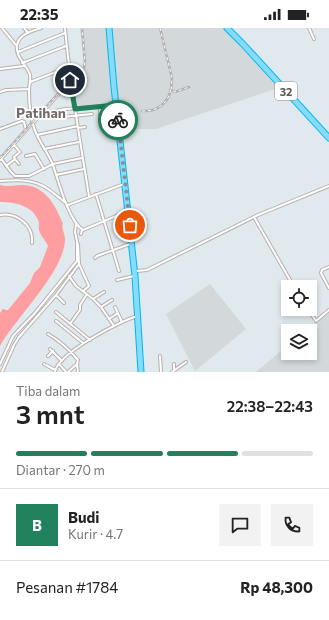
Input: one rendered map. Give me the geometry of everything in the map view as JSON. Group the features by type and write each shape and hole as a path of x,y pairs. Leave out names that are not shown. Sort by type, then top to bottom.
{"highway":[{"path":"110,28 116,105 132,214 139,310 141,372"},
{"path":"110,28 117,87 125,184 136,269"},
{"name":"32","path":"227,28 329,138"},
{"name":"32","path":"231,28 243,44"}],"street":[{"path":"2,28 17,46"},
{"path":"24,28 28,33"},
{"path":"41,28 23,35 19,39 17,46 22,63 30,75 29,89 33,123 37,135 52,164 75,226 79,250 79,264 89,286 83,291"},
{"path":"65,28 68,67 89,196"},
{"path":"309,28 314,39"},
{"path":"18,52 65,33"},
{"path":"22,63 66,46"},
{"path":"0,69 24,66"},
{"path":"30,82 68,67"},
{"path":"70,81 14,145 0,158 15,176 29,176 52,164 82,158"},
{"path":"0,92 6,90 29,89"},
{"path":"43,112 116,105"},
{"path":"100,106 100,115"},
{"path":"62,117 92,114"},
{"path":"0,129 22,121 24,122 26,130"},
{"path":"37,135 85,127"},
{"path":"44,149 79,142"},
{"path":"6,166 15,159 14,157 20,152 14,145"},
{"path":"26,156 35,154 44,169"},
{"path":"15,159 19,164"},
{"path":"56,175 85,169"},
{"path":"0,180 34,182 44,186 67,204"},
{"path":"67,204 125,184"},
{"path":"117,280 136,269 147,270 254,217 329,186"},
{"path":"96,194 119,271"},
{"path":"82,230 128,211"},
{"path":"0,215 12,214 21,219 30,230 32,235 32,243"},
{"path":"254,217 290,280"},
{"path":"122,226 130,225"},
{"path":"75,226 82,230"},
{"path":"81,234 82,230"},
{"path":"0,364 13,336 76,263 77,241"},
{"path":"95,258 132,243"},
{"path":"2,372 7,358 19,337 56,295 79,264"},
{"path":"329,267 322,270 321,273 329,288"},
{"path":"69,276 76,286 93,298 114,326"},
{"path":"93,298 104,292"},
{"path":"70,324 80,310 80,304 87,294"},
{"path":"56,295 64,303"},
{"path":"101,307 112,300"},
{"path":"115,308 122,322"},
{"path":"313,316 316,321 329,310"},
{"path":"56,312 90,340"},
{"path":"109,319 118,313"},
{"path":"44,364 55,371 62,361 83,344 128,318 138,316"},
{"path":"56,321 83,344"},
{"path":"48,334 72,352 78,360 78,372"},
{"path":"50,349 62,361"},
{"path":"48,356 53,351"},
{"path":"160,356 161,372"},
{"path":"173,372 186,362"},
{"path":"59,364 67,372 77,364"},
{"path":"173,372 174,364"}],"shaded area":[{"path":"80,28 224,28 278,88 156,129 122,129 120,103 76,106 72,80 84,66"},
{"path":"0,185 30,186 43,193 57,210 63,224 62,226 65,238 63,251 58,264 49,279 7,334 0,346 0,313 3,309 8,310 30,283 34,273 40,267 48,246 40,232 39,221 32,211 22,205 0,202"},
{"path":"210,284 246,329 195,371 166,314"},
{"path":"329,311 329,372 256,372 281,351 281,360 317,360 317,324 313,324"}],"railway":[{"path":"0,158 74,76 84,68 85,62 82,28"},
{"path":"160,28 172,78 171,90 175,92 189,87"},
{"path":"142,111 153,110 161,106 168,98 171,88"}],"way so far":[{"path":"118,120 130,225"}],"district":[{"name":"Patihan","path":"41,112"}],"route":[{"path":"70,80 75,109 116,105 118,120"}]}
